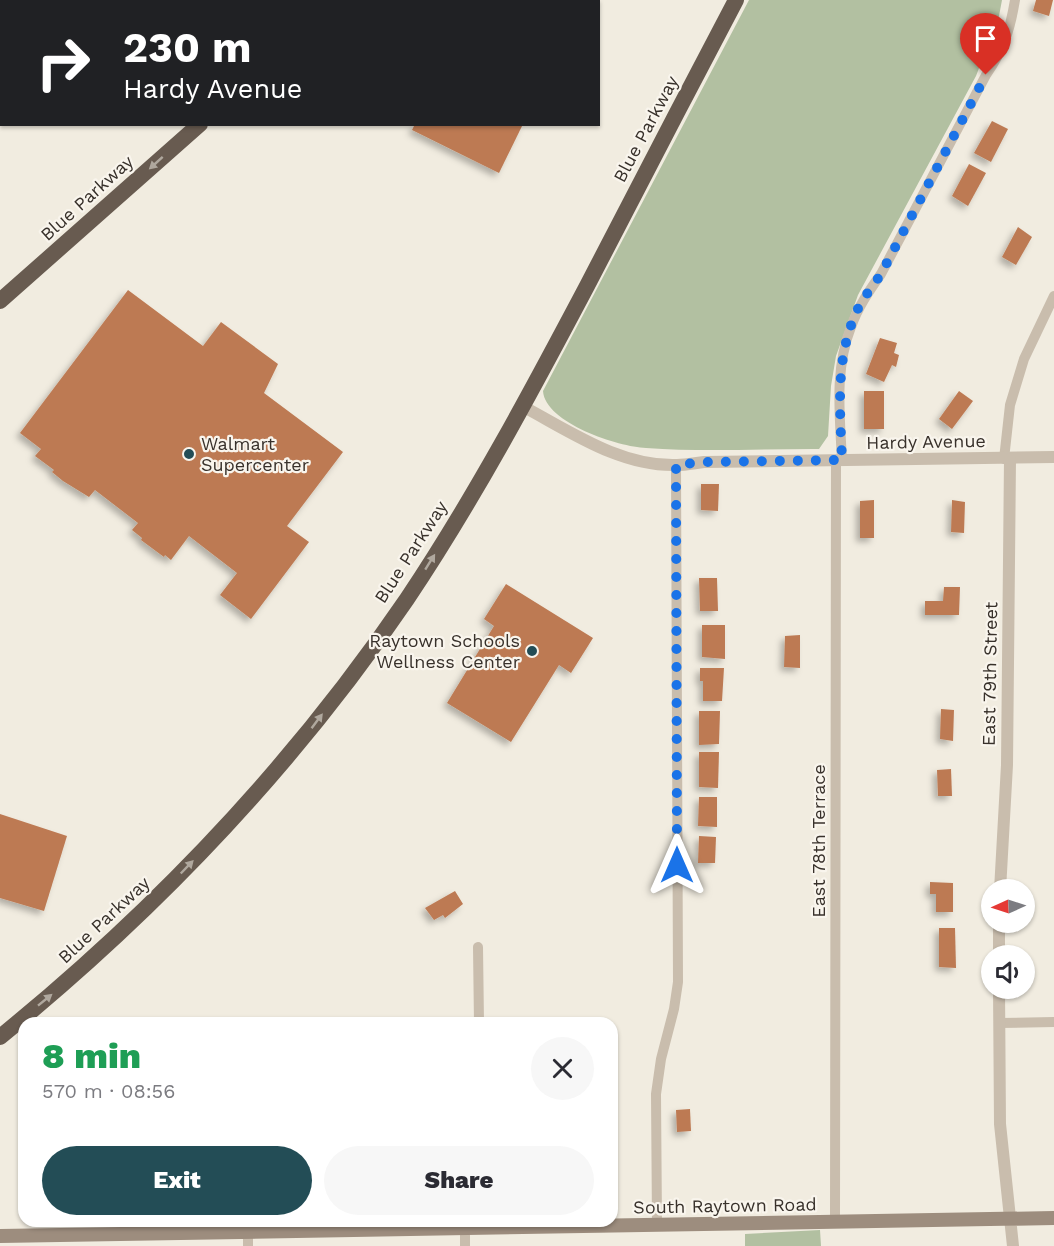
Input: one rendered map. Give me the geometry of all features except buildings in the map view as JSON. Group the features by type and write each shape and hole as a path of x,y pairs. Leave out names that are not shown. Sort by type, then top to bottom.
{"highway":[{"name":"Blue Parkway","path":"25,1017 118,936 189,866 306,734 407,598 524,406 736,0"},
{"name":"Blue Parkway","path":"0,301 198,126"},
{"name":"Blue Parkway","path":"0,1037 18,1022"}],"main road":[{"name":"South Raytown Road","path":"618,1225 1054,1218"},
{"name":"South Raytown Road","path":"0,1236 59,1241 248,1239 469,1227"}],"street":[{"name":"East 78th Terrace","path":"835,1222 839,379 843,352 862,302 881,274 986,75 998,57 1009,31 1015,0"},
{"name":"East 79th Street","path":"1001,879 1007,765 1007,459 1010,405 1021,368 1054,296"},
{"name":"Hardy Avenue","path":"524,406 608,452 643,461 676,465 705,462 1054,457"},
{"path":"657,1225 656,1094 661,1059 674,1009 678,982 676,465"},
{"path":"478,947 479,1017"},
{"path":"999,999 1000,1124 1012,1246"},
{"path":"999,1023 1054,1022"},
{"path":"465,1228 465,1246"}],"green space":[{"path":"749,0 1002,0 999,16 976,76 858,295 836,356 831,386 828,436 819,449 646,448 602,438 569,423 556,413 547,403 543,391"},
{"path":"820,1230 821,1246 745,1246 745,1234"}],"place":[{"name":"Walmart Supercenter","path":"189,454"},
{"name":"Raytown Schools Wellness Center","path":"532,651"}],"route":[{"path":"677,865 676,465 705,462 842,460 839,379 843,352 851,327 862,302 881,274 986,75"}]}
